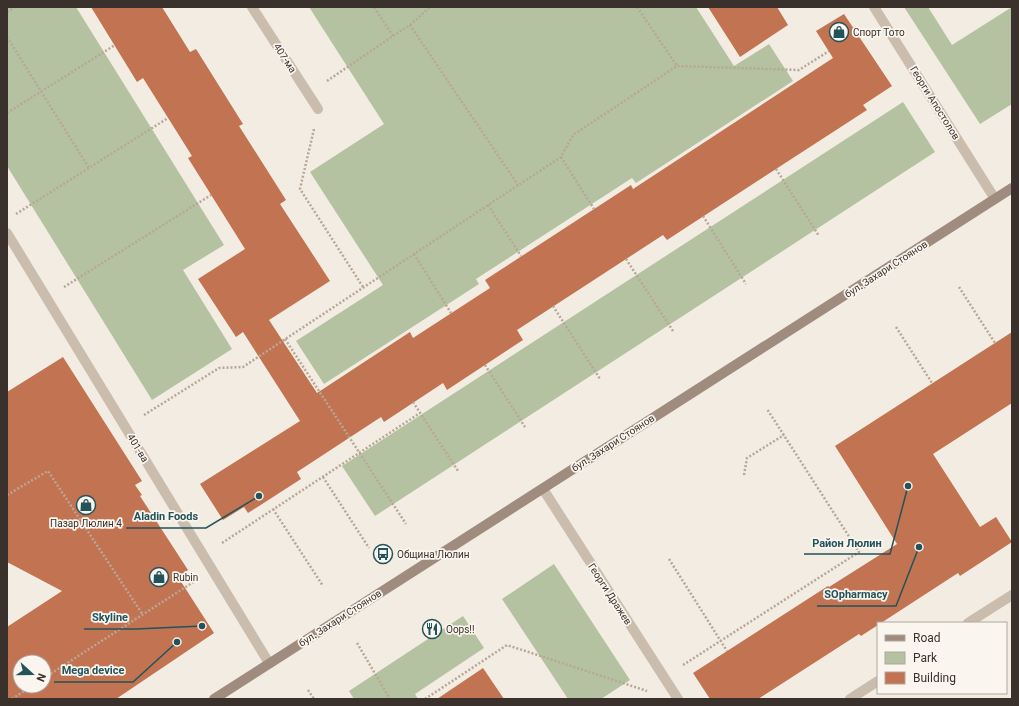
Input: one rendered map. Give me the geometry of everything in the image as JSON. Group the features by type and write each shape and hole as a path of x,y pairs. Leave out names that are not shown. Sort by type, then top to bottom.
{"street":[{"name":"407-ма","path":"252,7 318,109"},
{"name":"Георги Апостолов","path":"874,7 995,199"},
{"name":"бул. Захари Стоянов","path":"214,699 1012,188"},
{"name":"401-ва","path":"7,233 269,663"},
{"name":"Георги Дражев","path":"543,488 678,699"},
{"path":"970,622 1012,594"},
{"path":"850,699 877,682"}],"path":[{"path":"7,12 15,7"},
{"path":"374,7 393,36"},
{"path":"308,94 410,25 430,7"},
{"path":"637,7 677,66"},
{"path":"410,25 518,185"},
{"path":"7,37 89,168"},
{"path":"7,113 115,45"},
{"path":"125,427 219,368 243,367 561,157 573,134 677,66 799,70 829,51"},
{"path":"318,109 300,189 363,288"},
{"path":"13,216 168,118"},
{"path":"561,157 594,209"},
{"path":"776,169 819,236"},
{"path":"47,298 211,195"},
{"path":"488,205 521,256"},
{"path":"703,216 746,284"},
{"path":"414,254 451,313"},
{"path":"626,258 673,331"},
{"path":"959,287 995,343"},
{"path":"553,306 600,379"},
{"path":"896,327 932,384"},
{"path":"285,339 406,524"},
{"path":"485,365 525,427"},
{"path":"413,402 458,471"},
{"path":"664,677 859,552 767,409"},
{"path":"204,556 420,413"},
{"path":"744,475 747,458 784,435"},
{"path":"7,495 48,471 143,615"},
{"path":"323,477 369,548"},
{"path":"273,509 323,586"},
{"path":"668,559 727,651"},
{"path":"52,673 212,570"},
{"path":"357,643 390,699"},
{"path":"425,699 507,645 649,692"},
{"path":"308,690 314,699"}],"green space":[{"path":"7,7 76,7 224,245 183,270 232,349 152,400 7,166"},
{"path":"309,7 696,7 734,66 769,44 793,81 636,183 632,178 476,279 479,284 324,384 296,341 383,285 310,172 384,124"},
{"path":"904,7 928,7 952,45 1012,7 1012,104 980,124"},
{"path":"903,102 935,152 375,516 342,466"},
{"path":"554,564 630,680 601,699 568,699 502,599"},
{"path":"463,616 484,648 415,694 418,699 354,699 349,691"}],"building":[{"path":"91,7 162,7 190,52 196,49 243,124 239,126 286,200 280,204 330,281 269,320 317,393 410,332 413,338 490,288 485,280 631,185 633,189 833,58 816,31 844,14 892,86 863,105 867,110 667,240 663,235 517,330 523,340 447,390 443,383 384,422 381,417 297,472 301,479 248,513 244,507 223,520 200,484 300,421 243,332 236,337 198,279 245,249 188,158 192,156 143,78 137,82"},
{"path":"708,7 777,7 788,25 740,57"},
{"path":"1012,332 1012,403 933,454 980,527 996,517 1012,542 960,576 958,573 883,622 877,622 877,626 861,636 859,634 758,699 710,699 693,673 828,586 829,587 897,544 835,446"},
{"name":"Пазар Люлин 4","path":"63,357 142,481 135,485 142,495 140,496 188,570 178,577 214,633 116,699 7,699 7,627 62,591 7,562 7,392"},
{"path":"483,668 504,699 437,699"}],"place":[{"name":"Спорт Тото","path":"839,32"},
{"name":"Район Люлин","path":"908,486"},
{"name":"Aladin Foods","path":"259,496"},
{"name":"Пазар Люлин 4","path":"86,505"},
{"name":"SOpharmacy","path":"919,547"},
{"name":"Община Люлин","path":"383,554"},
{"name":"Rubin","path":"159,577"},
{"name":"Skyline","path":"202,626"},
{"name":"Oops!!","path":"432,629"},
{"name":"Mega device","path":"177,642"}]}
